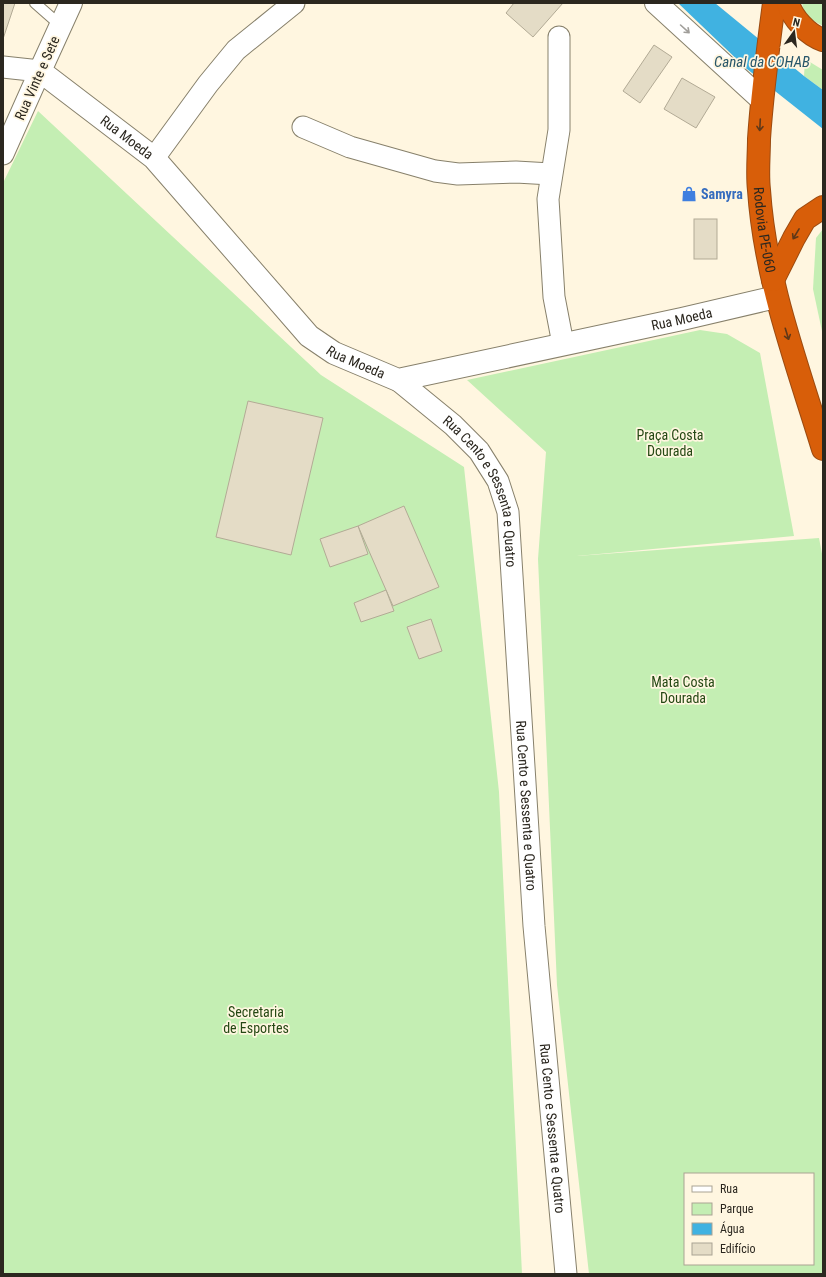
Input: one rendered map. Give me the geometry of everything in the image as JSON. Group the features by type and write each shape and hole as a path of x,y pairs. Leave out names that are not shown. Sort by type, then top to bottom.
{"highway":[{"name":"Rodovia PE-060","path":"774,3 762,93 758,164 759,191 774,288 823,449"},
{"path":"788,3 800,24 816,37 823,40"},
{"path":"774,288 794,238 806,219 823,207"}],"street":[{"name":"Rua Vinte e Sete","path":"3,154 71,3"},
{"path":"154,158 208,84 236,50 294,3"},
{"path":"656,3 762,93"},
{"path":"559,37 559,130 548,199 554,297 563,344"},
{"path":"3,67 40,71"},
{"name":"Rua Moeda","path":"40,71 154,158 309,336 334,353 398,380 682,319 774,288"},
{"path":"304,127 350,147 435,171 458,174 516,172 551,174"},
{"name":"Rua Cento e Sessenta e Quatro","path":"398,380 453,425 479,451 498,481 508,512 534,926 566,1274"}],"lane":[{"path":"35,3 60,25"}],"green space":[{"path":"802,3 823,3 823,26 805,16"},
{"path":"805,59 823,70 823,90 804,76"},
{"name":"Secretaria de Esportes","path":"38,111 321,375 464,467 499,792 522,1274 3,1274 3,183"},
{"path":"823,229 823,336 813,289 816,238"},
{"name":"Mata Costa Dourada","path":"700,330 727,334 760,353 794,536 577,556 819,538 823,559 823,1274 589,1274 557,985 538,559 546,452 467,380"}],"water":[{"name":"Canal da COHAB","path":"678,3 715,3 823,90 823,129 747,69"}],"building":[{"path":"3,3 15,3 3,39"},
{"path":"514,3 563,3 533,37 506,13"},
{"path":"654,45 672,57 640,103 623,91"},
{"path":"682,78 715,97 696,128 664,109"},
{"path":"694,219 717,219 717,259 694,259"},
{"path":"248,401 323,418 291,555 216,537"},
{"path":"404,506 439,587 393,606 358,526"},
{"path":"358,526 368,554 330,567 320,539"},
{"path":"386,590 394,611 361,622 354,603"},
{"path":"431,619 442,651 419,659 407,627"}],"place":[{"name":"Samyra","path":"689,194"}],"park label":[{"name":"Praça Costa Dourada","path":"670,444"}]}
